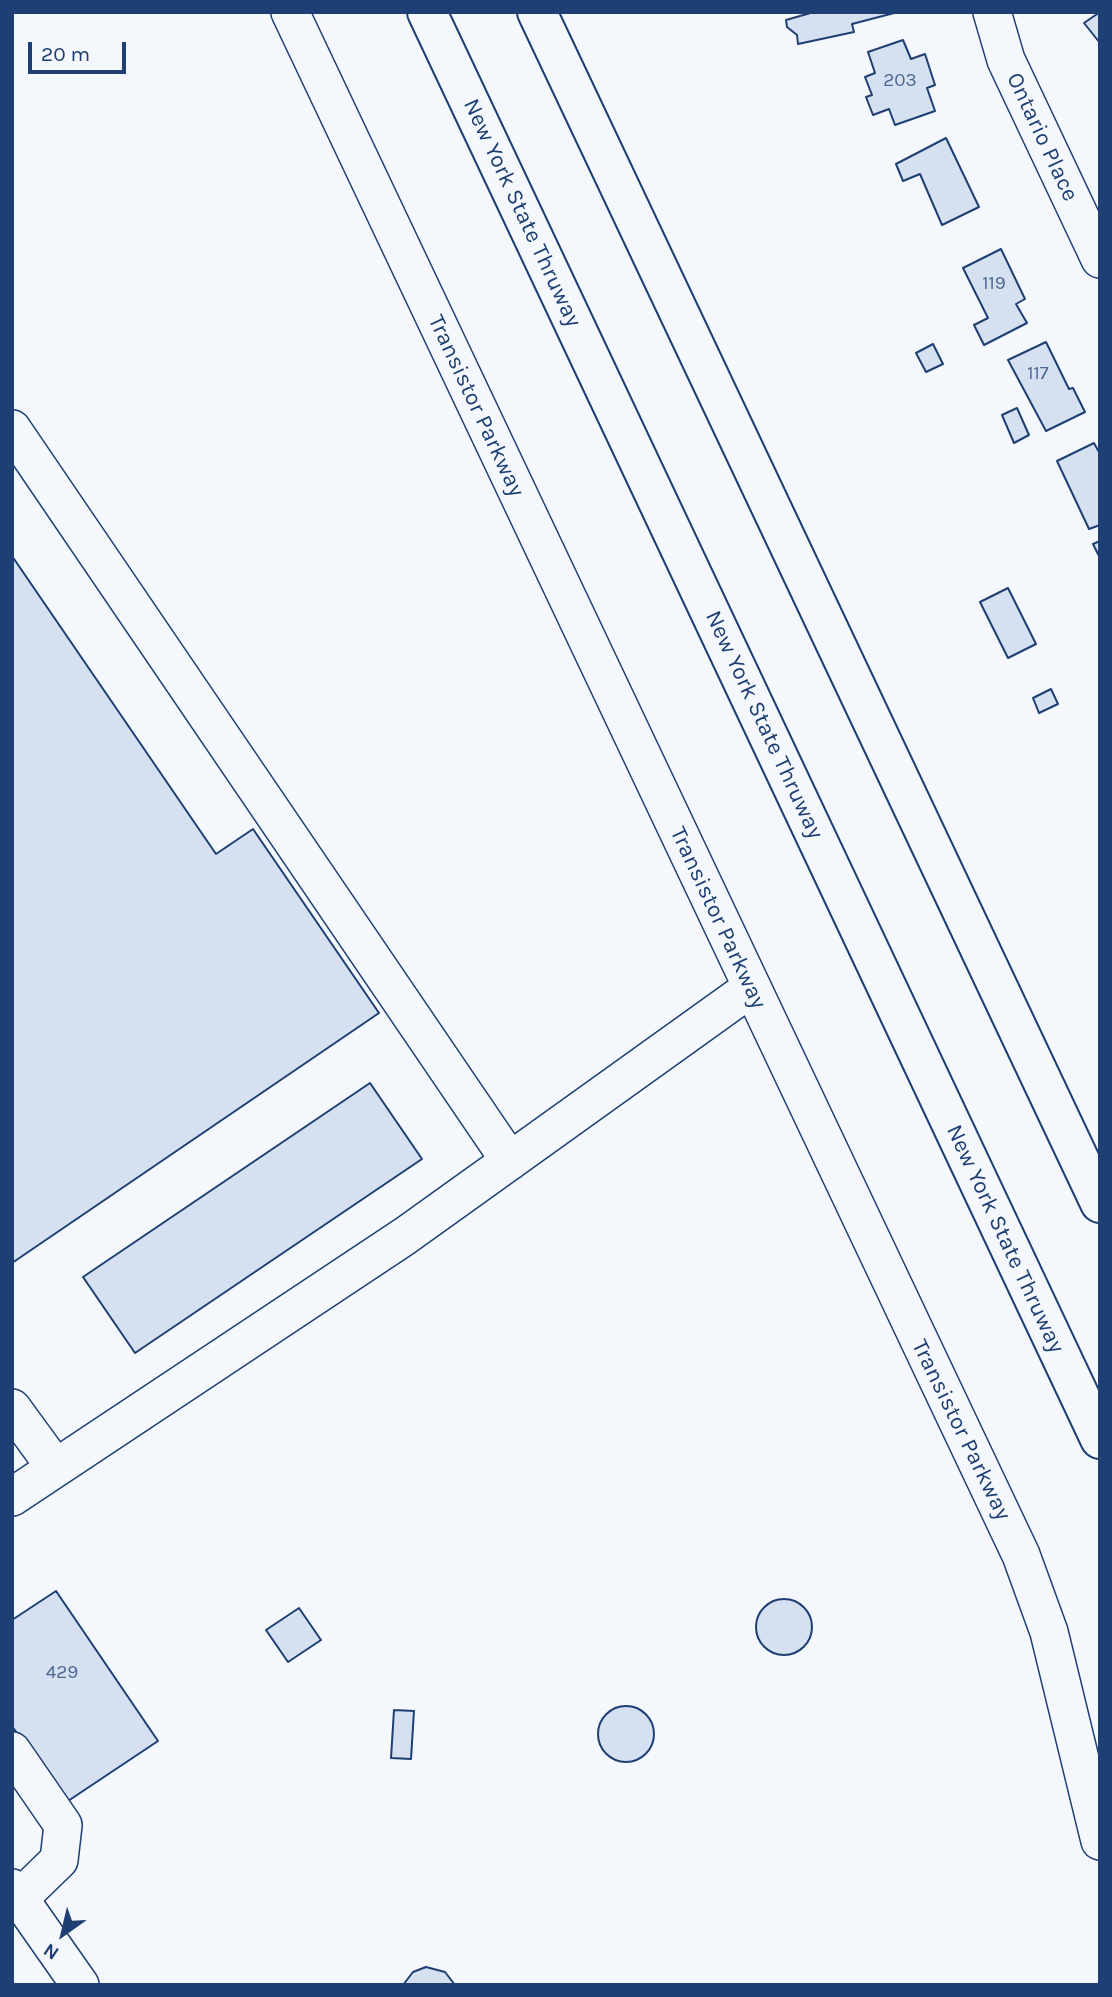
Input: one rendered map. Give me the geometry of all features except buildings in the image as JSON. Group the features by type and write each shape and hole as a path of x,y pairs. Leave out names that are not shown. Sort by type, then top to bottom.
{"highway":[{"name":"New York State Thruway","path":"426,12 1100,1439"},
{"path":"537,12 1100,1203"}],"street":[{"name":"Transistor Parkway","path":"290,12 1021,1555 1049,1632 1100,1841"},
{"name":"Ontario Place","path":"992,12 1006,60 1090,217 1100,259"},
{"path":"12,429 510,1161"},
{"path":"12,1497 405,1236 751,988"},
{"path":"12,1408 55,1467"},
{"path":"12,1751 63,1825 59,1860 16,1894 79,1985"}]}
